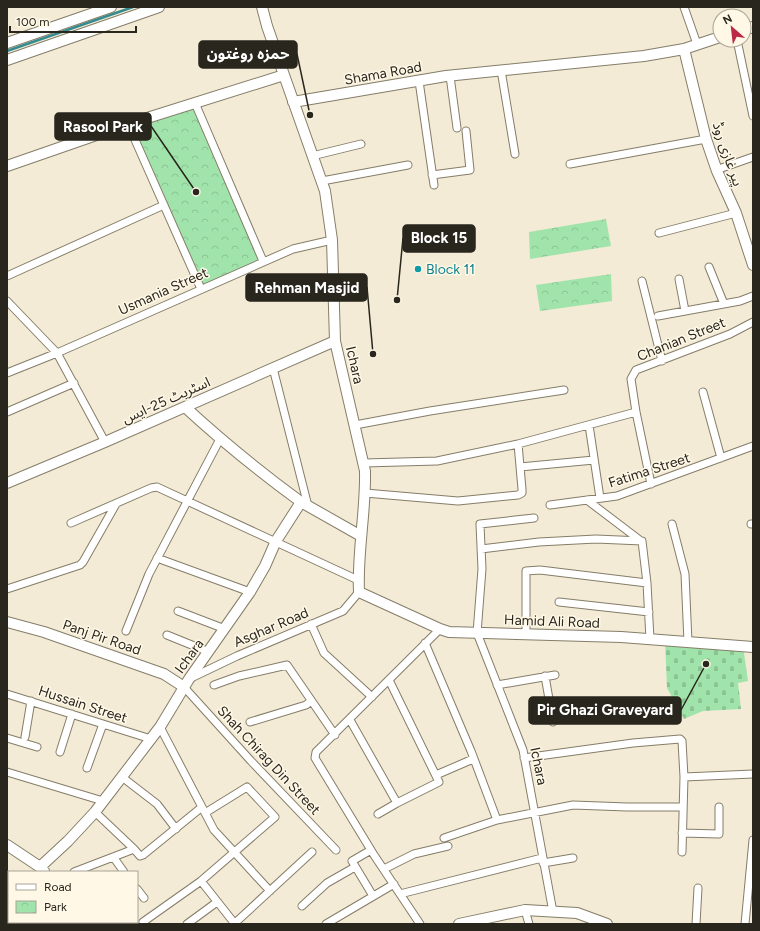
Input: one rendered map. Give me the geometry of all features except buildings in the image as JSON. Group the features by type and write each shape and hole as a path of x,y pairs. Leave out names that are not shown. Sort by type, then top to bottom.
{"street":[{"path":"7,43 111,7"},
{"path":"7,60 159,7"},
{"path":"684,7 697,44"},
{"path":"261,10 325,191 332,240 336,341"},
{"name":"Shama Road","path":"293,102 450,76 644,56 684,49 712,39"},
{"path":"739,48 753,116"},
{"name":"پیر غازی روڈ","path":"684,49 706,139 716,170 736,213 753,265"},
{"path":"501,70 515,154"},
{"path":"7,166 128,124 284,75"},
{"path":"450,76 457,128"},
{"path":"419,81 434,185"},
{"path":"195,103 264,261"},
{"path":"128,124 201,288"},
{"path":"432,175 470,170 466,131"},
{"path":"570,164 706,139"},
{"path":"312,156 361,144"},
{"path":"716,170 753,157"},
{"path":"322,181 408,165"},
{"path":"7,276 164,205"},
{"path":"659,233 736,213"},
{"name":"Usmania Street","path":"7,373 57,353 201,288 293,249 332,240"},
{"path":"709,267 724,304"},
{"path":"679,279 685,311"},
{"path":"642,281 662,361"},
{"path":"658,316 740,301 753,296"},
{"path":"8,303 57,353 105,442"},
{"name":"Chanian Street","path":"651,484 636,412 631,379 636,370 730,334 753,322"},
{"name":"اسٹریٹ 25-ایس","path":"7,483 336,341"},
{"name":"Ichara","path":"336,341 364,463 366,493 361,536 358,580 359,592"},
{"path":"273,368 304,504"},
{"path":"7,412 74,383"},
{"path":"355,425 430,411 564,390"},
{"path":"702,392 722,458"},
{"path":"185,407 256,469 304,504 361,536"},
{"path":"364,463 437,461 506,447 636,412"},
{"path":"589,425 600,498"},
{"path":"126,631 149,574 186,501 220,439"},
{"path":"366,493 458,501 518,495 522,493 522,489 518,444"},
{"name":"Fatima Street","path":"550,505 617,496 753,446"},
{"path":"520,467 594,460"},
{"path":"71,523 151,488 157,487 358,580"},
{"path":"587,500 642,541 647,583 650,639"},
{"path":"7,589 80,565 116,504"},
{"name":"Ichara","path":"42,869 95,812 160,727 186,683 250,592 265,566 276,541 304,504"},
{"path":"477,632 482,569 480,524 534,518"},
{"path":"672,524 685,574 688,642"},
{"path":"481,549 539,542 596,540 642,541"},
{"path":"157,558 250,592"},
{"path":"526,634 527,570 540,570 647,583"},
{"name":"Hamid Ali Road","path":"359,592 449,632 622,637 753,647"},
{"name":"Asghar Road","path":"186,683 237,656 343,611 359,592"},
{"path":"559,602 649,612"},
{"path":"178,611 225,629"},
{"name":"Panj Pir Road","path":"7,622 44,632 186,683"},
{"path":"311,624 324,653 372,697"},
{"path":"420,924 371,850 315,758 316,752 350,720 440,628"},
{"name":"Ichara","path":"477,632 522,750 553,912"},
{"path":"167,635 209,652"},
{"path":"425,643 497,820"},
{"path":"214,685 239,676 287,665 334,735"},
{"path":"497,685 555,674"},
{"path":"545,676 553,722"},
{"path":"378,814 439,782 389,680"},
{"name":"Shah Chirag Din Street","path":"186,683 251,761 336,850"},
{"name":"Hussain Street","path":"7,694 151,739"},
{"path":"25,737 31,701"},
{"path":"250,722 306,705 311,701"},
{"path":"60,752 72,714"},
{"path":"350,720 397,803"},
{"path":"87,768 103,724"},
{"path":"160,727 214,830 270,891"},
{"path":"7,738 37,747"},
{"path":"524,758 633,743 680,739 682,741 684,777 682,852"},
{"path":"436,775 473,759"},
{"path":"7,772 104,801"},
{"path":"684,777 753,774"},
{"path":"122,777 157,804 176,829"},
{"path":"95,812 140,856 143,856 176,829 204,810 247,787 275,817 200,881 143,922"},
{"path":"444,838 497,820 574,805 683,807"},
{"path":"682,833 719,834 719,807"},
{"path":"745,924 753,840"},
{"path":"7,844 42,869"},
{"path":"384,869 414,854 448,846"},
{"path":"77,871 114,858 134,849"},
{"path":"371,850 352,861 373,896"},
{"path":"200,881 235,924 312,852"},
{"path":"114,858 123,871"},
{"path":"400,894 543,860 573,858"},
{"path":"302,906 327,883 355,866"},
{"path":"326,924 394,884"},
{"path":"696,924 698,888"},
{"path":"138,890 144,898"},
{"path":"187,924 218,902"},
{"path":"525,910 529,924"},
{"path":"459,924 470,923 525,910 577,914 595,922 608,924"}],"green space":[{"path":"195,103 263,261 201,289 128,124"},
{"path":"606,219 611,246 530,259 529,232"},
{"path":"611,274 612,301 540,311 536,285"},
{"path":"665,640 743,646 748,681 738,683 741,709 703,711 684,719 667,688"}],"waterway":[{"path":"7,51 133,7"}],"place":[{"name":"حمزه روغتون","path":"310,115"},
{"name":"Rasool Park","path":"196,192"},
{"name":"Block 11","path":"418,269"},
{"name":"Block 15","path":"397,300"},
{"name":"Rehman Masjid","path":"373,354"},
{"name":"Pir Ghazi Graveyard","path":"706,664"}]}
